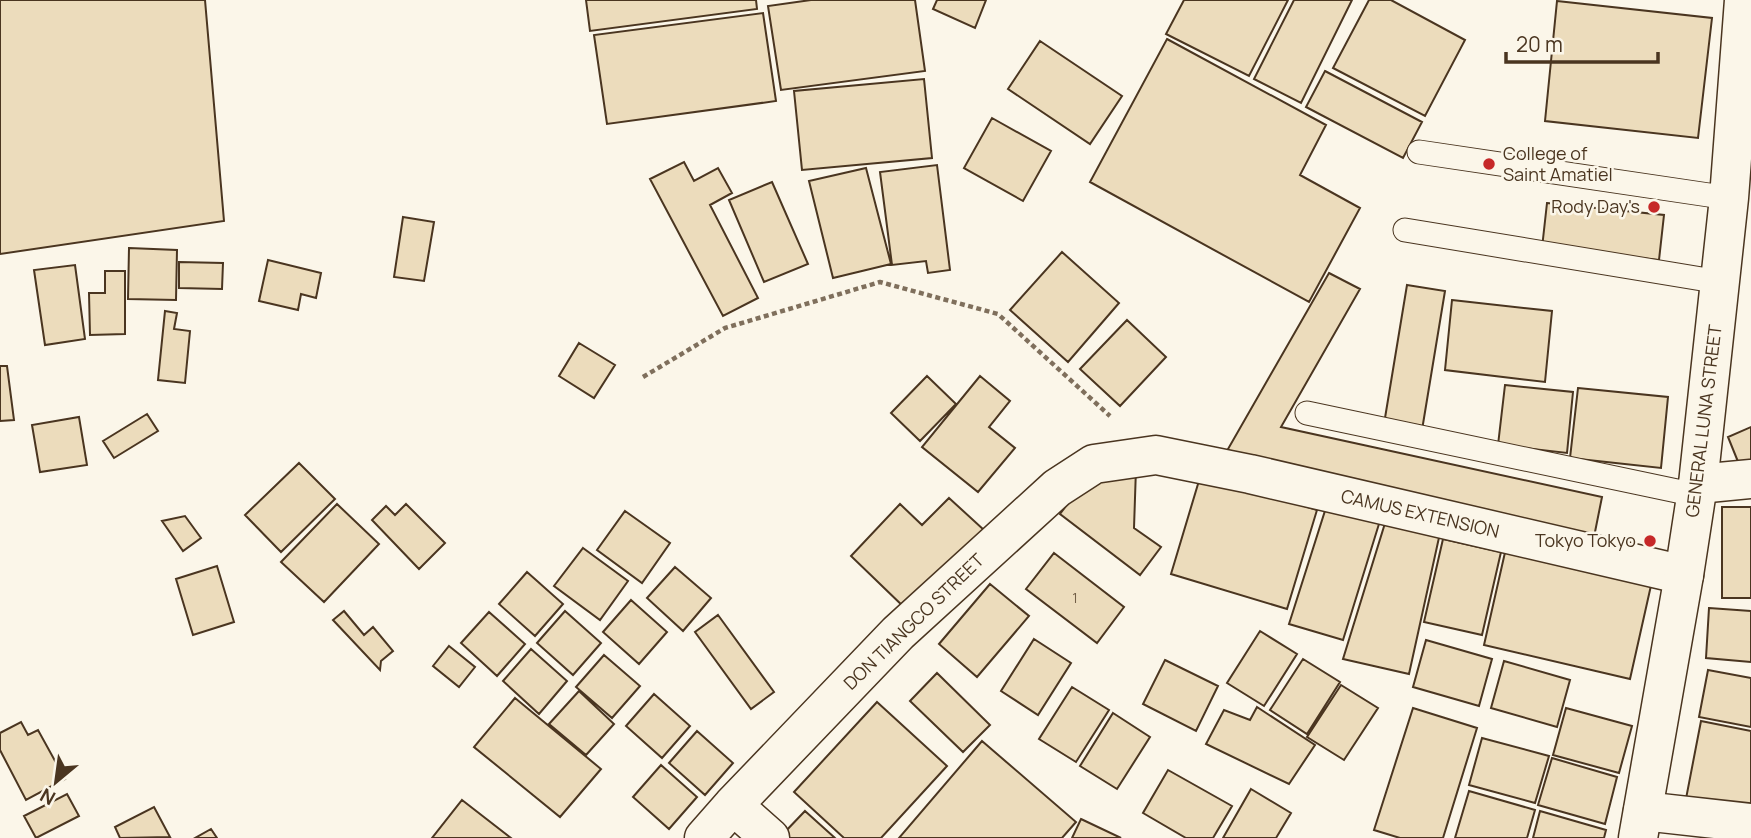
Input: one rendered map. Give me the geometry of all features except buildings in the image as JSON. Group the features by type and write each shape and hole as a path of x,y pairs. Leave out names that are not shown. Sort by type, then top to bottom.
{"street":[{"name":"GENERAL LUNA STREET","path":"1641,824 1697,490 1729,198 1744,0"},
{"name":"CAMUS EXTENSION","path":"1156,455 1250,474 1684,575"},
{"name":"DON TIANGCO STREET","path":"704,838 898,633 1057,488 1094,464 1156,455"},
{"path":"1697,490 1751,479"},
{"path":"733,805 770,838"},
{"path":"1641,824 1751,823"}],"lane":[{"path":"1419,152 1729,198"},
{"path":"1405,230 1720,282"},
{"path":"1307,413 1697,490"}],"path":[{"path":"643,377 725,328 880,282 998,314 1156,455"}],"place":[{"name":"College of Saint Amatiel","path":"1489,164"},
{"name":"Rody Day's","path":"1654,207"},
{"name":"Tokyo Tokyo","path":"1650,541"}]}
